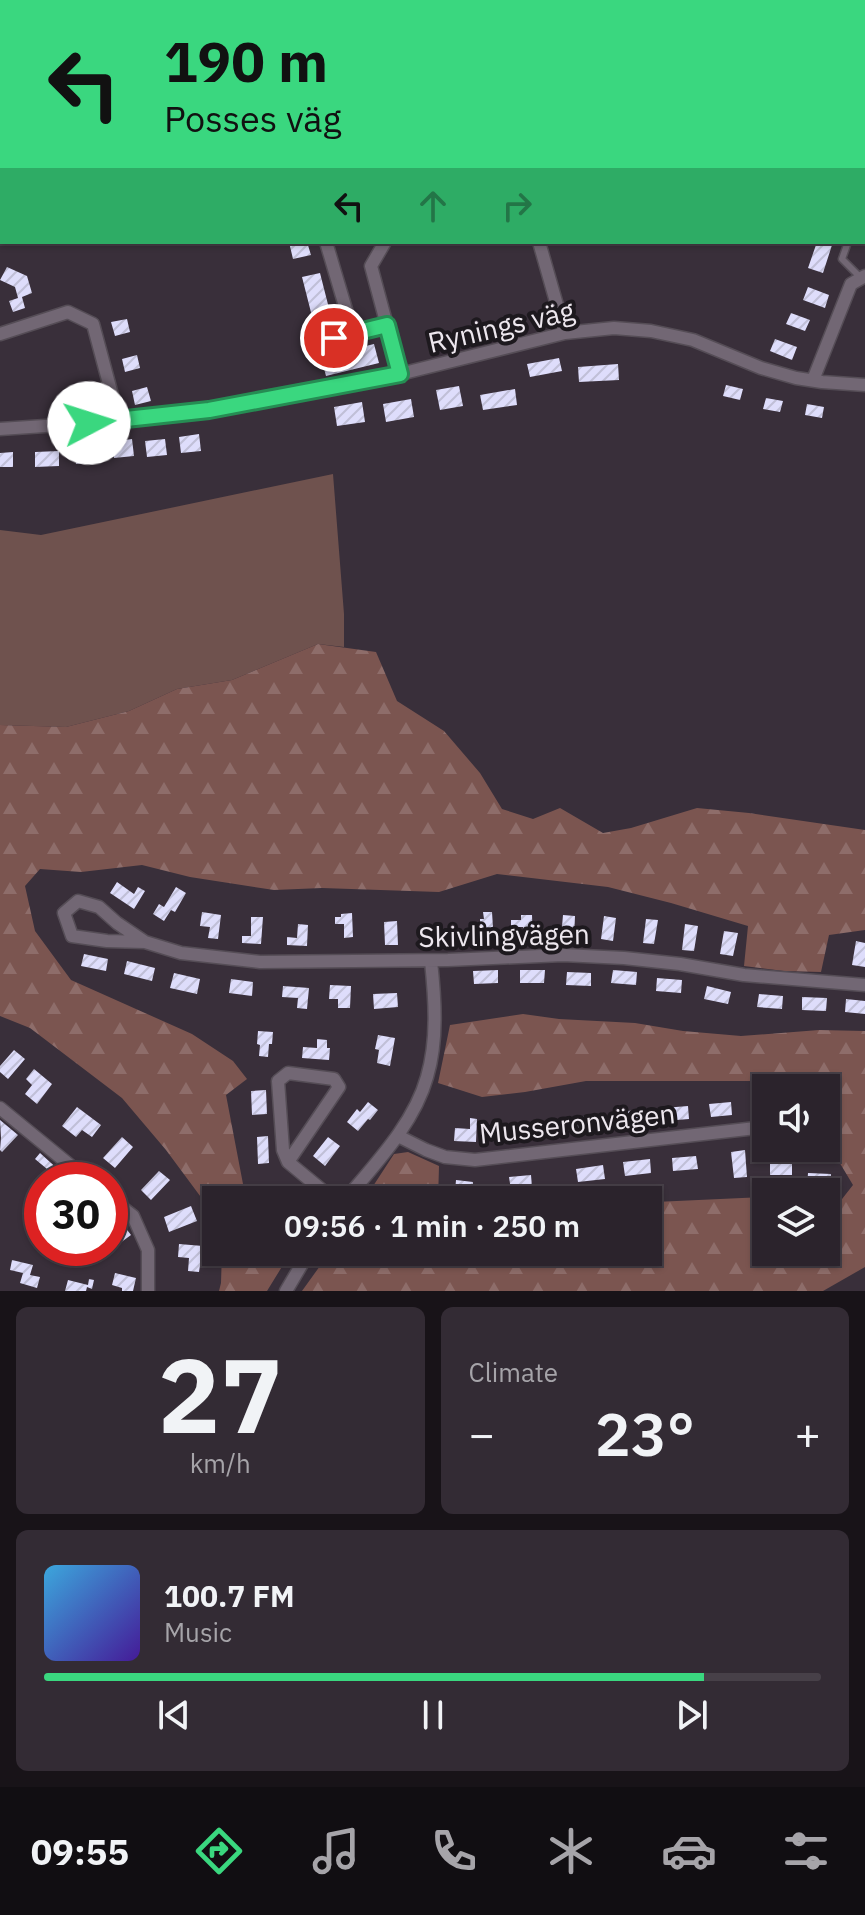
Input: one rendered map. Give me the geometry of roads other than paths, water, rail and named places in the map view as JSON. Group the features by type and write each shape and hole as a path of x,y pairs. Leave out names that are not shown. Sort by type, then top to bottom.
{"street":[{"path":"327,244 353,333"},
{"path":"384,244 371,266 400,374"},
{"path":"540,244 565,333"},
{"path":"813,380 851,284 862,277"},
{"path":"0,334 68,312 93,324 119,421"},
{"path":"315,343 387,325"},
{"name":"Rynings väg","path":"0,429 119,421 209,410 400,374 565,333 614,328 651,331 693,340 761,368 796,378 865,385"},
{"name":"Skivlingvägen","path":"145,942 99,907 78,901 64,913 72,936 145,942 181,953 260,962 431,961 563,955 624,958 744,975 865,985"},
{"path":"357,1186 398,1136 427,1078 434,1037 435,1001 431,961"},
{"path":"288,1162 339,1087 334,1079 288,1073 278,1081 283,1150 288,1162 317,1186"},
{"path":"0,1108 66,1162"},
{"name":"Musseronvägen","path":"398,1136 445,1157 475,1160 752,1128"},
{"path":"128,1212 133,1216 148,1250 148,1291"},
{"path":"286,1291 301,1266"}],"lane":[{"path":"847,244 842,259 862,277"}]}
